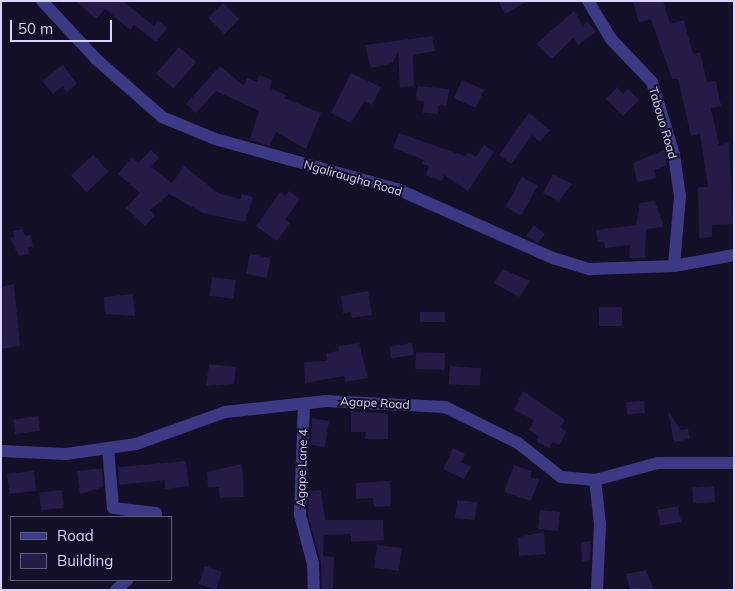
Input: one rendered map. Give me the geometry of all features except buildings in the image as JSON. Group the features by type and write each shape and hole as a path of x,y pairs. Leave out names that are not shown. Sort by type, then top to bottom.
{"street":[{"name":"Ngaliraugha Road","path":"42,1 96,59 162,117 215,139 397,189 553,258 590,269 674,266 734,255"},
{"name":"Tabouo Road","path":"588,1 611,39 652,82 674,155 680,196 674,266"},
{"name":"Agape Road","path":"1,451 66,454 136,444 225,412 304,404 444,407 518,443 561,477 595,480 658,463 734,463"},
{"name":"Agape Lane 4","path":"304,404 300,515 313,564 314,590"},
{"path":"108,448 113,508 156,513 156,516"},
{"path":"595,480 600,524 597,590"},
{"path":"116,590 126,581"}]}
